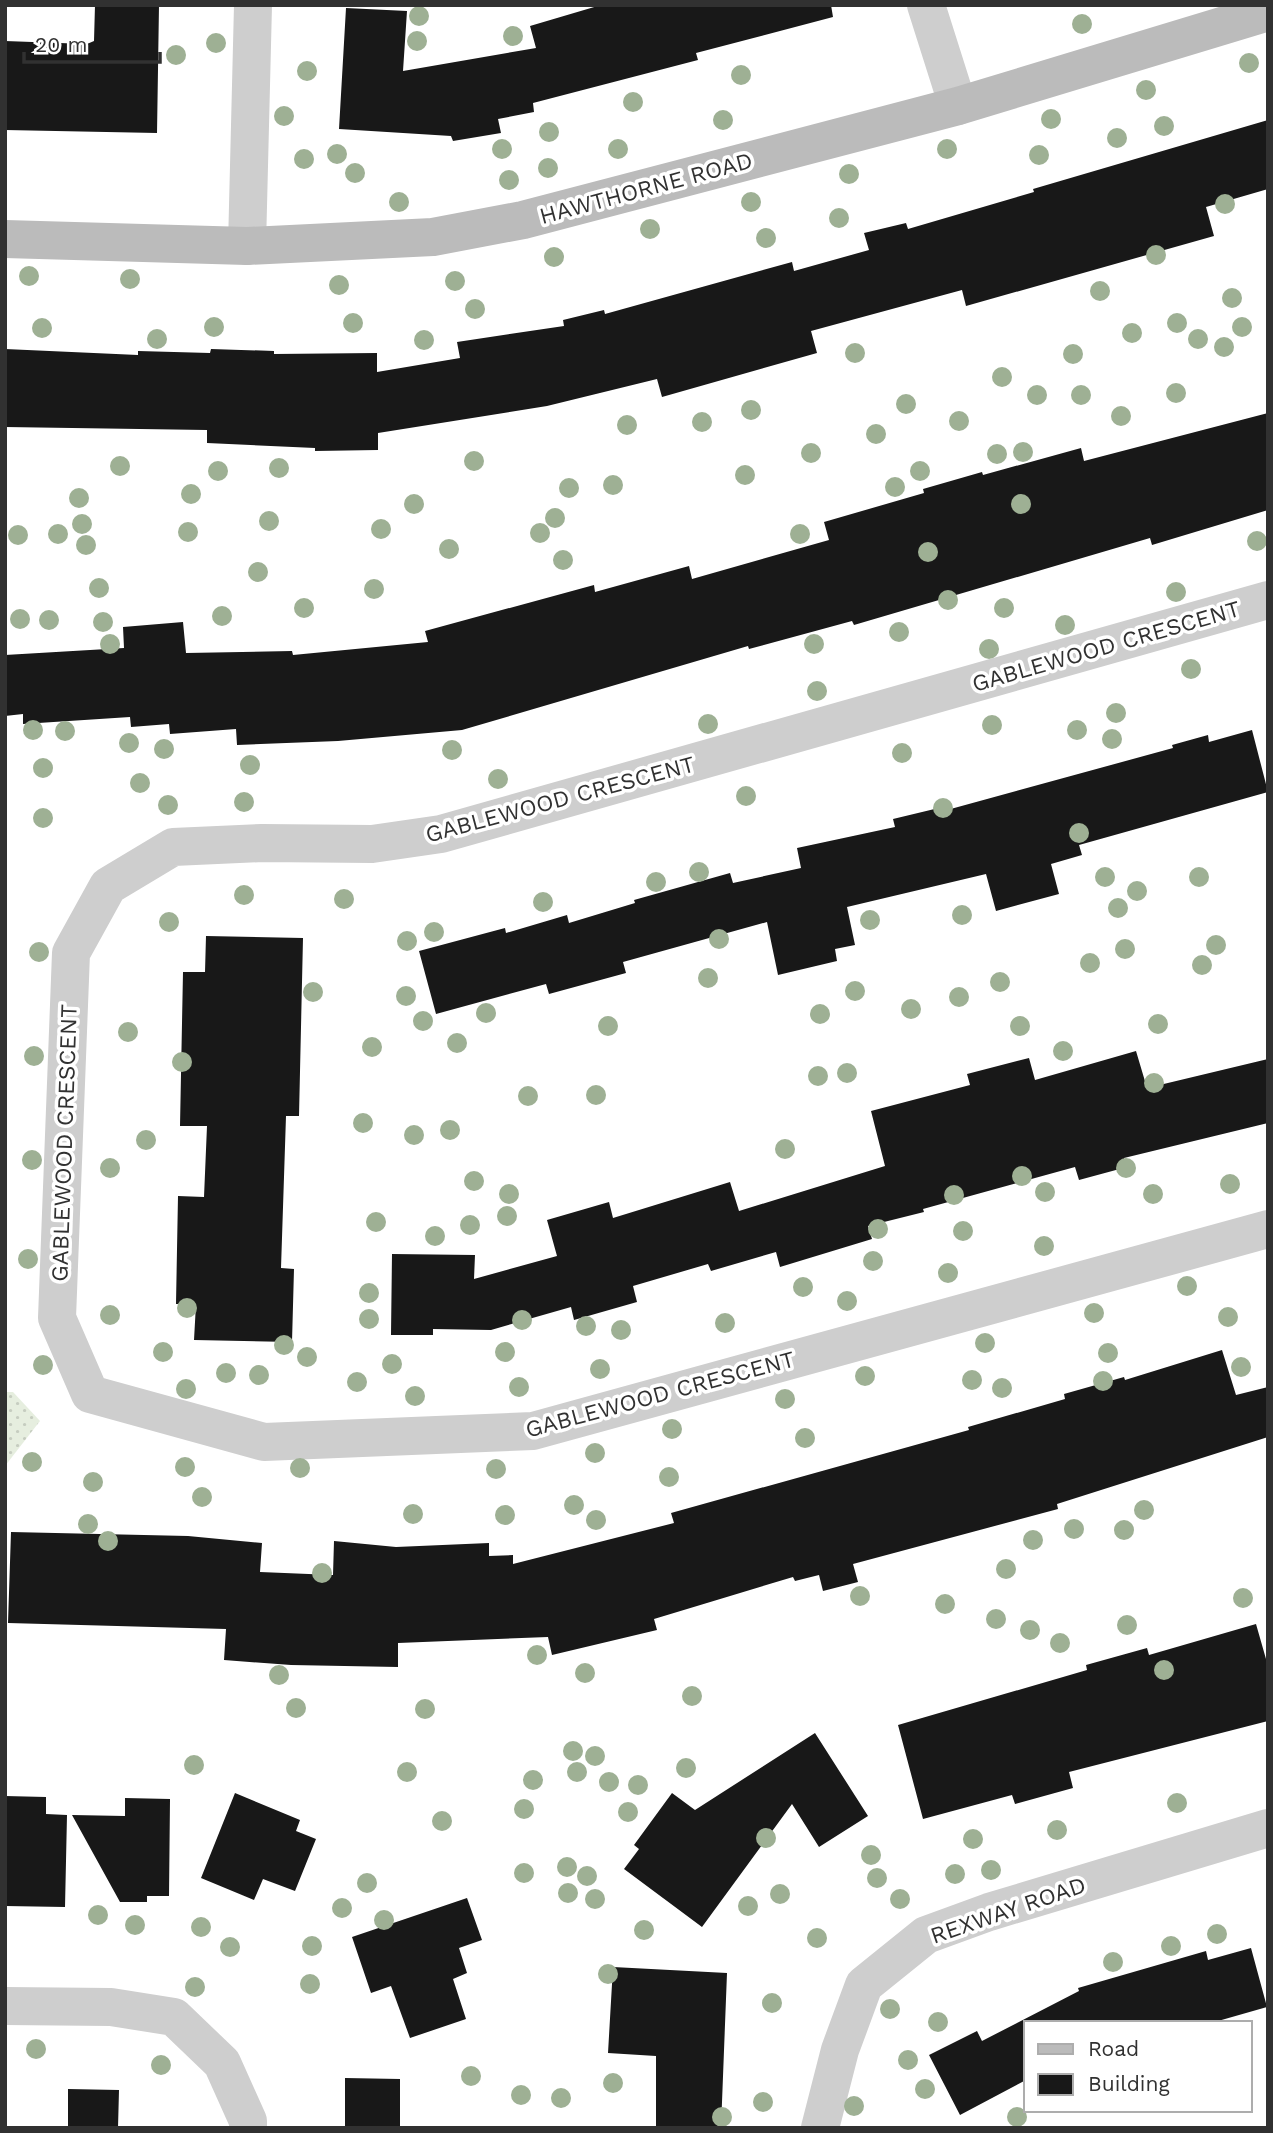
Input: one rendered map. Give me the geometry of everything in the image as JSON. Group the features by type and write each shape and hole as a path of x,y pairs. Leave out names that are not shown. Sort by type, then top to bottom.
{"street":[{"path":"247,246 253,5"},
{"path":"926,5 958,106"},
{"name":"HAWTHORNE ROAD","path":"5,239 247,246 433,237 523,220 958,106 1268,12"},
{"name":"GABLEWOOD CRESCENT","path":"1268,600 441,834 372,844 262,843 173,847 108,886 71,953 57,1318 90,1394 264,1442 533,1431 1268,1229"},
{"name":"REXWAY ROAD","path":"820,2128 840,2050 864,1985 926,1935 989,1912 1268,1828"},
{"path":"5,2006 111,2007 174,2017 222,2063 248,2120 248,2128"}],"green space":[{"path":"5,1392 13,1392 40,1421 5,1466"}],"building":[{"path":"95,5 159,5 157,133 5,130 5,41 87,44 94,41"},
{"path":"601,5 831,5 833,17 696,53 698,60 533,103 534,112 498,119 501,133 453,141 451,136 339,129 346,8 407,11 403,71 536,48 530,26"},
{"path":"1268,120 1268,189 1206,207 1214,236 966,306 962,290 811,331 817,353 662,397 657,379 547,406 378,433 378,450 315,451 315,448 207,443 207,430 5,427 5,349 138,355 138,351 210,353 211,349 274,351 274,354 377,353 377,372 460,358 457,342 564,326 563,320 604,310 605,314 792,262 794,271 869,250 864,233 906,223 908,229"},
{"path":"1268,413 1268,510 1152,545 1150,538 854,625 852,621 749,649 748,646 462,730 338,741 237,745 236,729 170,734 169,724 131,727 130,717 23,724 23,714 5,716 5,655 124,648 123,627 183,622 186,653 292,651 293,655 428,642 425,631 594,585 595,592 689,566 692,579 829,540 824,522 924,493 923,489 982,472 983,475 1081,448 1084,461"},
{"path":"1252,730 1268,792 1079,845 1082,855 1051,864 1059,894 996,911 986,874 847,907 855,945 835,949 837,961 778,975 767,922 623,962 626,973 549,994 546,984 436,1014 419,951 505,928 506,933 567,915 569,923 635,903 634,900 730,873 733,883 801,868 797,848 895,827 893,819 947,806 947,810 1173,748 1172,745 1208,735 1209,742"},
{"path":"206,936 303,938 299,1116 286,1116 281,1268 294,1269 292,1342 194,1340 196,1304 176,1304 178,1196 204,1197 207,1126 180,1126 183,972 205,972"},
{"path":"1136,1051 1147,1088 1268,1059 1268,1123 1124,1158 1127,1167 1079,1180 1075,1167 923,1209 924,1212 868,1226 872,1239 780,1267 776,1252 711,1271 708,1264 633,1286 637,1302 574,1320 571,1307 491,1330 433,1329 433,1335 391,1335 392,1254 475,1255 474,1279 557,1256 547,1220 609,1202 613,1218 730,1182 739,1211 885,1166 871,1111 970,1085 967,1074 1029,1058 1035,1080"},
{"path":"1222,1350 1236,1395 1268,1387 1268,1437 1057,1504 1058,1509 853,1564 858,1582 823,1591 819,1575 795,1581 793,1577 654,1619 657,1630 552,1655 548,1637 398,1643 398,1667 291,1665 224,1660 226,1629 8,1623 11,1532 188,1536 262,1543 260,1572 333,1575 334,1541 396,1547 489,1543 489,1556 513,1555 513,1564 674,1523 671,1513 969,1430 968,1427 1065,1399 1064,1394 1124,1377 1125,1380"},
{"path":"1256,1624 1268,1666 1268,1721 1069,1772 1073,1788 1015,1804 1012,1795 923,1819 898,1725 1087,1670 1086,1665 1147,1648 1149,1655"},
{"path":"815,1733 868,1816 819,1847 792,1804 702,1927 624,1869 639,1849 634,1845 672,1793 695,1810"},
{"path":"235,1793 300,1820 296,1831 316,1839 295,1891 263,1879 254,1900 201,1878"},
{"path":"5,1796 46,1797 46,1814 67,1815 65,1907 5,1906"},
{"path":"125,1798 170,1799 169,1896 147,1896 147,1902 120,1902 72,1815 125,1816"},
{"path":"467,1898 482,1940 459,1948 467,1973 453,1979 466,2019 410,2038 391,1986 371,1993 352,1937"},
{"path":"1251,1948 1267,2007 1218,2021 1024,2021 1024,2081 960,2115 929,2055 977,2031 982,2041 1079,1991 1078,1988 1206,1951 1208,1960"},
{"path":"613,1967 727,1973 721,2128 656,2128 656,2056 608,2053"},
{"path":"345,2078 400,2079 400,2128 345,2128"},
{"path":"68,2089 119,2090 118,2128 68,2128"}]}
